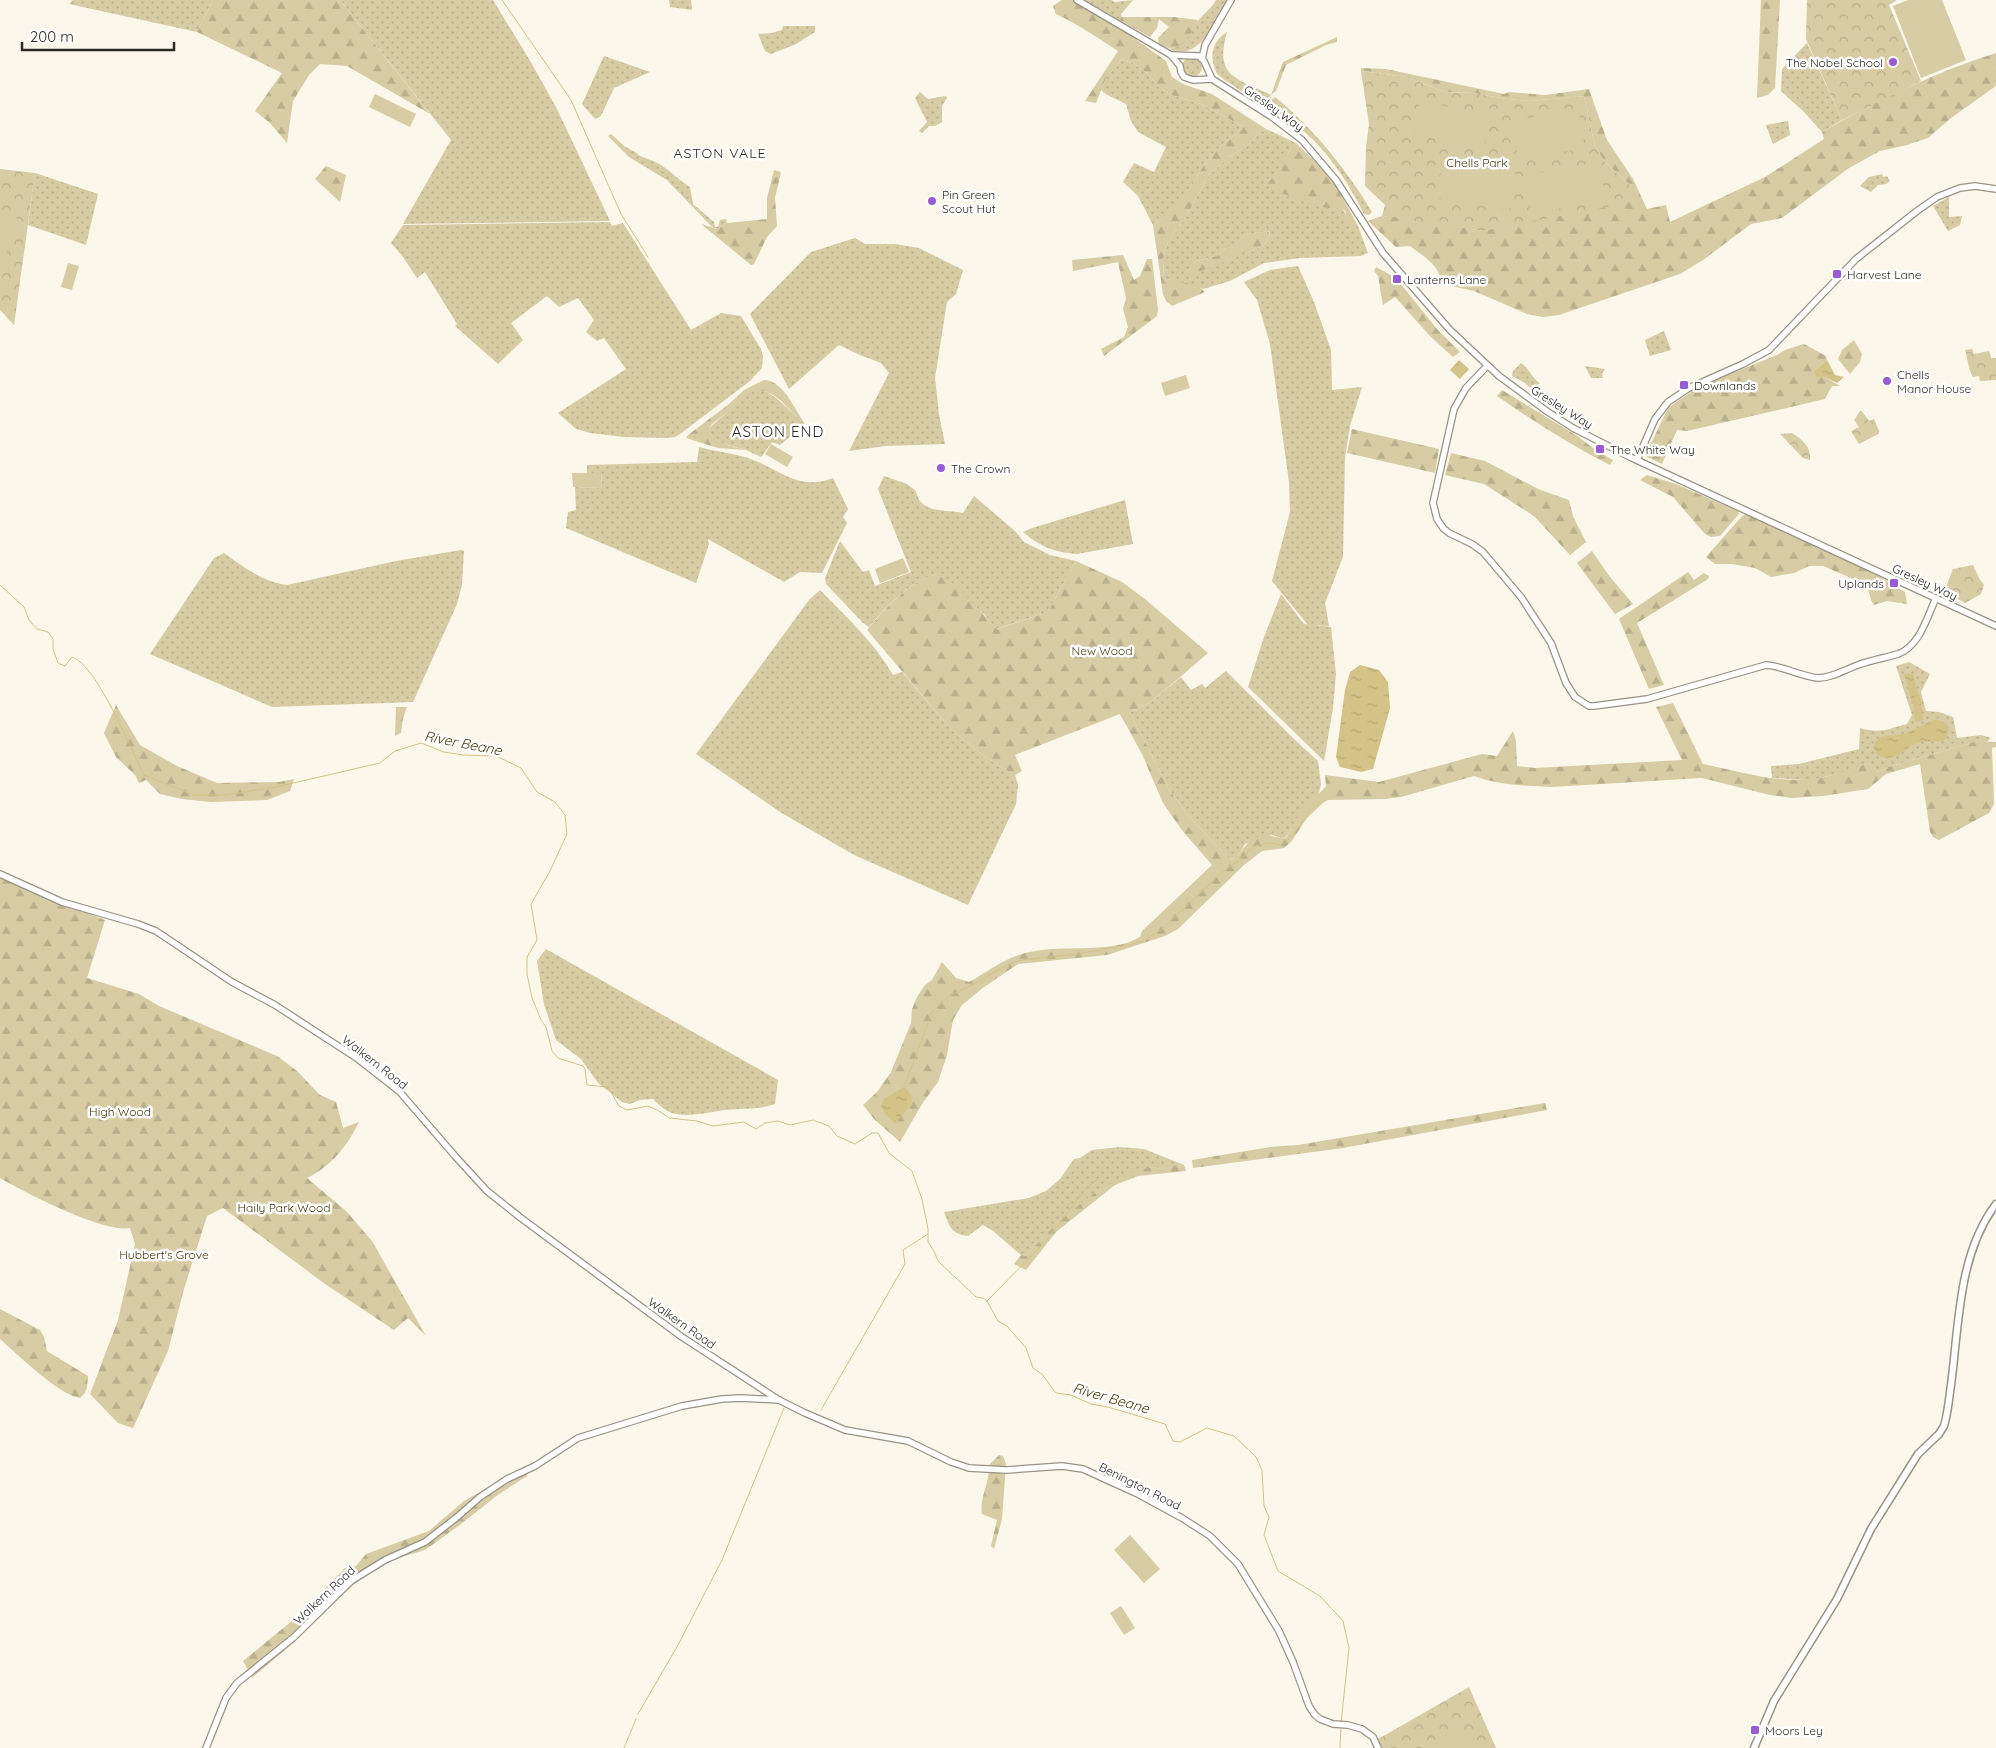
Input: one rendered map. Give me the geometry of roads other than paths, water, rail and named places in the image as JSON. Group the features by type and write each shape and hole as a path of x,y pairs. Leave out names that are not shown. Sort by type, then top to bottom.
{"main road":[{"path":"1754,1748 1774,1701 1837,1600 1871,1529 1918,1454 1944,1426 1963,1293 1969,1266 1978,1236 1996,1204"}],"street":[{"name":"Gresley Way","path":"1077,0 1172,54 1186,56 1194,54"},
{"path":"1205,46 1194,54 1202,59 1205,46 1231,0"},
{"name":"Gresley Way","path":"1172,54 1180,66 1184,77 1193,80 1198,78 1212,79"},
{"path":"1180,66 1186,56"},
{"name":"Gresley Way","path":"1202,59 1212,79 1278,121 1310,148 1336,180 1383,253 1450,330 1487,366 1548,412 1573,428 1637,460 1996,626"},
{"path":"1198,78 1203,74 1205,67"},
{"path":"1637,460 1655,419 1668,402 1689,388 1769,350 1856,259 1909,217 1937,197 1950,191 1975,186 1996,189"},
{"path":"1487,366 1466,388 1454,409 1433,503 1437,519 1449,533 1472,544 1483,552 1521,597 1551,643 1566,683 1575,698 1589,706 1647,699 1766,665 1780,666 1808,676 1820,678 1840,673 1859,664 1900,654 1908,650 1919,636 1936,598"},
{"name":"Walkern Road","path":"0,874 62,902 156,931 232,982 275,1005 358,1059 399,1090 481,1184 521,1218 682,1337 779,1400"},
{"name":"Walkern Road","path":"206,1748 226,1698 237,1683 294,1637 357,1577 385,1560 425,1542 480,1496 507,1479 535,1466 578,1438 668,1410 722,1399 779,1400"},
{"name":"Benington Road","path":"779,1400 837,1427 908,1441 951,1462 969,1468 1006,1470 1062,1466 1083,1469 1138,1494 1182,1518 1210,1536 1238,1564 1279,1631 1309,1706 1320,1719 1333,1724 1348,1725 1362,1729 1373,1737 1378,1748"}],"water":[{"path":"1459,360 1469,369 1460,379 1450,370"},
{"path":"1827,360 1835,375 1844,377 1837,383 1825,377 1816,377 1813,372"},
{"path":"1360,665 1379,670 1388,682 1390,708 1373,769 1361,772 1340,767 1336,757 1345,690 1350,672"},
{"path":"1912,673 1921,701 1923,720 1915,722 1913,704 1904,675"},
{"path":"1934,720 1943,721 1949,728 1947,737 1943,741 1927,741 1913,744 1890,758 1879,756 1876,753 1875,743 1882,737 1903,734"},
{"path":"904,1087 912,1098 912,1102 896,1124 886,1115 881,1107 884,1099"}],"waterway":[{"path":"502,0 571,100 621,214 648,257"},
{"name":"River Beane","path":"0,585 24,607 29,620 37,629 48,632 53,639 53,649 58,663 65,666 72,657 82,663 92,675 112,710 144,775 194,795 225,795 276,787 380,763 395,751 421,743 444,752 463,755 496,756 521,768 537,792 555,802 565,815 567,834 550,871 531,904 537,940 527,957 527,974 532,998 546,1027 552,1051 558,1058 583,1066 587,1085 608,1087 619,1106 627,1110 648,1106 669,1118 697,1121 713,1126 744,1122 756,1129 765,1123 778,1121 790,1125 813,1120 829,1126 837,1136 855,1144 872,1133 878,1133 889,1153 912,1171 922,1199 928,1229 928,1242 938,1261 976,1297 987,1301 998,1321 1007,1326 1026,1348 1033,1368 1042,1374 1056,1393 1071,1395 1091,1404 1108,1407 1165,1424 1173,1441 1180,1442 1207,1428 1234,1436 1256,1457 1262,1470 1264,1506 1269,1517 1264,1535 1278,1571 1320,1596 1343,1621 1349,1648 1341,1723"},
{"path":"1129,945 1143,941 1162,929 1225,870 1240,860 1254,846 1269,843 1282,845 1310,811 1321,802"},
{"path":"904,1087 932,1012 950,995 1007,965 1022,960 1078,954 1127,945"},
{"path":"987,1301 1045,1242 1083,1192 1098,1178"},
{"path":"821,1410 905,1264 903,1250 928,1234"},
{"path":"638,1714 678,1645 722,1560 784,1408"},
{"path":"624,1748 636,1719"},
{"name":"River Beane","path":"1340,1748 1341,1727"}],"place":[{"name":"The Nobel School","path":"1893,62"},
{"name":"Pin Green Scout Hut","path":"932,201"},
{"name":"Harvest Lane","path":"1837,274"},
{"name":"Lanterns Lane","path":"1397,279"},
{"name":"Chells Manor House","path":"1887,381"},
{"name":"Downlands","path":"1684,385"},
{"name":"The White Way","path":"1600,449"},
{"name":"The Crown","path":"941,468"},
{"name":"Uplands","path":"1894,583"},
{"name":"Moors Ley","path":"1755,1730"}],"district":[{"name":"ASTON VALE","path":"720,153"},
{"name":"ASTON END","path":"778,431"}],"park label":[{"name":"Chells Park","path":"1477,162"},
{"name":"New Wood","path":"1102,650"},
{"name":"High Wood","path":"120,1111"},
{"name":"Haily Park Wood","path":"284,1207"},
{"name":"Hubbert's Grove","path":"164,1254"}]}
